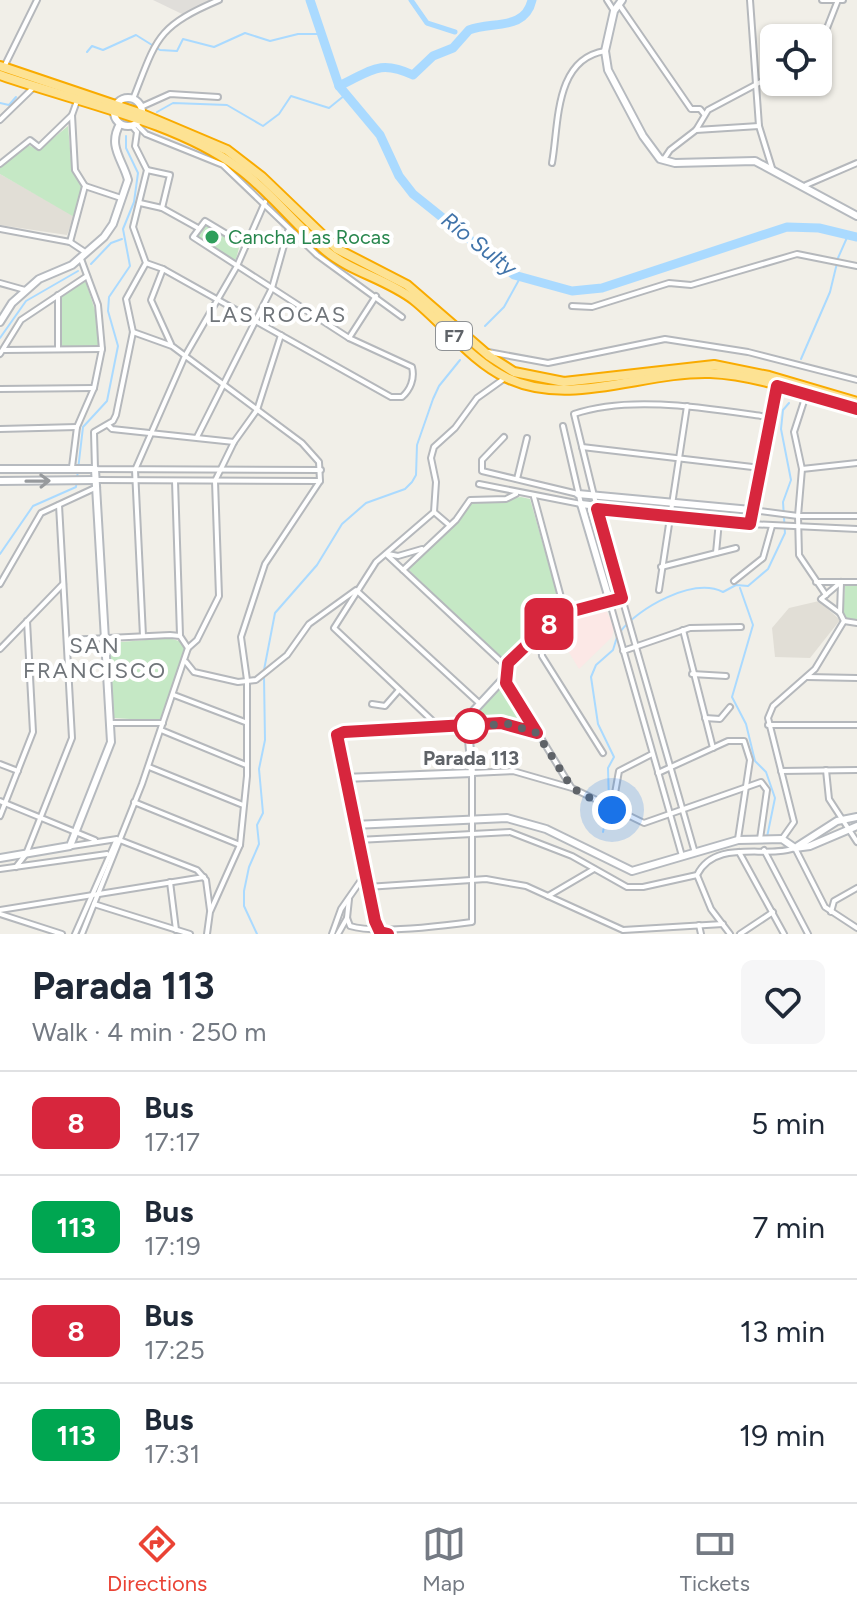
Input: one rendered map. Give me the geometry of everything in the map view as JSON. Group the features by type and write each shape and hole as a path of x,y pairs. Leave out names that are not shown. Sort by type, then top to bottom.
{"highway":[{"name":"F7","path":"1,69 34,87 115,109"},
{"name":"F7","path":"1,69 227,150 262,177 337,249 407,285 484,351 514,372 547,381 586,380 714,365 769,376 857,402"},
{"name":"F7","path":"138,118 199,144 238,168 324,250 414,300 505,378 544,389 565,390 658,376 713,373 777,386 857,409"}],"street":[{"path":"1,69 37,0"},
{"path":"219,0 180,16 156,42 133,99 146,134 223,165 265,202 288,231 327,264 402,317"},
{"path":"607,0 619,6 691,109 700,109 704,114"},
{"path":"750,0 759,126 772,168"},
{"path":"822,0 840,0 831,24"},
{"path":"619,6 605,51 608,70 630,114 650,147 663,161 748,160 806,185 857,216"},
{"path":"552,163 560,94 582,60 590,54 605,51"},
{"path":"663,161 670,150 696,130 704,114 760,82"},
{"path":"0,120 34,87"},
{"path":"120,124 138,118 170,94 218,97"},
{"path":"0,322 25,290 39,279 84,256 113,224 128,180 114,140 120,124 115,109 124,99 133,99"},
{"path":"77,101 72,115 75,170 85,186 124,199"},
{"path":"0,164 30,140 39,147 72,115"},
{"path":"138,118 135,146 147,170 133,233 146,263 163,269 391,397 402,397 408,392 414,374 412,367 349,338 193,237 205,221 245,245"},
{"path":"696,130 759,126"},
{"path":"806,185 857,163"},
{"path":"147,170 170,175 162,208"},
{"path":"70,242 85,186"},
{"path":"143,636 135,470 185,356 237,266 265,202"},
{"path":"140,203 162,208 198,228"},
{"path":"0,229 70,242 84,256 87,276 98,305 102,349 94,388 77,427 75,480"},
{"path":"197,437 272,288 288,231"},
{"path":"572,306 592,307 669,283 691,285 797,254 857,266"},
{"path":"70,846 111,748 94,432 108,425 116,415 133,332 126,299 146,263"},
{"path":"163,269 151,300 172,346"},
{"path":"2,352 21,320 87,276"},
{"path":"0,283 25,290"},
{"path":"58,295 58,349"},
{"path":"349,338 376,296"},
{"path":"133,332 172,346 316,456 321,470 320,481 265,564 241,637 247,680 247,784 240,845 210,912 207,934"},
{"path":"82,934 148,766 188,648 197,640 219,596 215,481 234,442 257,410 281,335"},
{"path":"484,351 548,363 665,339 748,352 857,380"},
{"path":"2,352 102,349"},
{"path":"450,524 442,523 434,512 436,482 431,458 434,447 455,428 477,398 505,378"},
{"path":"750,524 777,386"},
{"path":"0,389 94,388"},
{"path":"806,395 794,432 802,469 799,555 826,595"},
{"path":"696,854 626,618 574,414 592,408 687,406 761,416"},
{"path":"659,590 687,406"},
{"path":"108,425 112,429 234,442"},
{"path":"563,426 578,494 683,859"},
{"path":"0,429 77,427"},
{"path":"504,437 482,460 482,471 578,494 782,515 857,516"},
{"path":"517,479 527,438"},
{"path":"582,447 761,468"},
{"path":"802,469 857,463"},
{"path":"0,469 321,470"},
{"path":"0,481 75,480 96,484 136,481 320,481"},
{"path":"175,481 180,636 188,648"},
{"path":"0,584 41,513 96,484"},
{"path":"479,484 597,509 782,528 857,529"},
{"path":"403,570 470,500 506,499 518,493"},
{"path":"534,497 565,612"},
{"path":"16,867 26,854 72,738 59,505"},
{"path":"434,512 385,554 356,590 334,628 438,726"},
{"path":"716,553 719,521"},
{"path":"734,581 763,558 772,526"},
{"path":"385,554 398,556 425,548"},
{"path":"661,567 736,548"},
{"path":"385,554 507,667"},
{"path":"816,582 857,582"},
{"path":"841,582 821,599 840,613 844,621"},
{"path":"840,613 841,582"},
{"path":"0,649 63,584"},
{"path":"185,660 194,672 247,680 267,675 290,651 302,631 356,590"},
{"path":"356,590 479,703"},
{"path":"572,788 509,690 505,677 507,667 565,612 622,598"},
{"path":"0,816 33,732 27,621"},
{"path":"844,621 857,623"},
{"path":"782,839 794,822 768,725 773,706 819,663 844,621"},
{"path":"623,651 683,630 741,627"},
{"path":"683,630 713,748"},
{"path":"540,634 542,656 603,753"},
{"path":"67,640 180,636"},
{"path":"692,674 726,676"},
{"path":"806,676 857,678"},
{"path":"380,932 472,922 472,773 467,718 505,677"},
{"path":"372,704 385,706 399,690"},
{"path":"174,695 245,722"},
{"path":"705,718 720,719 730,707"},
{"path":"110,723 163,723"},
{"path":"380,932 364,876 343,778 336,743 340,733 509,724 537,733"},
{"path":"768,725 857,725"},
{"path":"161,730 246,765"},
{"path":"658,773 735,739 744,741 750,760 738,840"},
{"path":"612,810 619,771 653,753"},
{"path":"0,764 18,771"},
{"path":"148,766 243,805"},
{"path":"343,778 509,770 572,788 644,823 670,817 756,781 766,786 760,839"},
{"path":"826,770 826,792 857,842"},
{"path":"781,771 857,770"},
{"path":"3,802 97,841"},
{"path":"134,802 240,845"},
{"path":"353,825 472,817 507,818 546,829 632,871 683,859 738,840 782,839 795,848 831,912 857,928"},
{"path":"795,848 842,819 857,817"},
{"path":"356,840 493,831 525,837 634,888 697,875 705,864 739,852 810,846 857,826"},
{"path":"75,934 107,854 117,839"},
{"path":"0,858 117,839 197,870 204,877 210,912"},
{"path":"764,850 808,934"},
{"path":"739,852 784,934"},
{"path":"0,869 107,854"},
{"path":"548,896 594,869"},
{"path":"697,875 711,909 730,934"},
{"path":"335,934 334,924 364,876"},
{"path":"0,912 204,877"},
{"path":"367,887 472,879 516,883 623,930 723,924"},
{"path":"170,882 176,930"},
{"path":"831,912 834,901 857,888"},
{"path":"335,934 347,918 349,899"},
{"path":"94,904 190,934"},
{"path":"0,912 62,934"},
{"path":"740,934 773,912"},
{"path":"347,918 353,928 388,934"},
{"path":"699,925 701,934"}],"shaded area":[{"path":"153,0 214,0 182,14"},
{"path":"0,174 74,216 67,235 0,225"},
{"path":"819,601 840,620 810,658 775,657 772,628 789,608"},
{"path":"604,605 614,628 612,637 579,669 564,644 550,652 546,644 560,618"}],"green space":[{"path":"68,126 72,171 82,183 76,218 0,174 0,167 28,145 39,150"},
{"path":"206,224 240,244 236,259 232,261 197,238"},
{"path":"85,280 98,319 99,346 61,347 62,295"},
{"path":"521,497 530,499 562,611 551,617 505,663 408,569 473,502"},
{"path":"672,507 745,514 747,517 746,521 673,513"},
{"path":"845,585 857,585 857,621 843,617"},
{"path":"169,638 182,642 185,649 162,721 114,718 109,643"},
{"path":"503,682 532,729 510,721 470,721"}],"waterway":[{"name":"Río Sulty","path":"310,0 339,86 380,135 399,176 413,194 514,275 572,291 602,288 787,227 819,228 857,237"},
{"path":"411,0 427,23 455,32"},
{"path":"339,86 383,67 413,75 433,56 453,48 469,30 515,21 528,10 532,0"},
{"path":"87,52 92,46 103,50 136,35 160,50 177,51 183,39 214,47 245,33 270,41 298,34 324,34"},
{"path":"157,112 173,103 227,105 263,126 279,114 291,96 329,108 345,95"},
{"path":"0,103 9,105 16,97"},
{"path":"0,554 33,506 76,487 83,427 107,401 118,346 108,311 109,297 130,266 123,229 134,202 138,173 126,148 126,136"},
{"path":"838,258 849,233"},
{"path":"91,264 111,243 122,239"},
{"path":"801,359 830,292 837,263"},
{"path":"0,338 26,301 78,271"},
{"path":"485,326 504,307 520,278"},
{"path":"264,670 275,613 317,565 342,524 366,503 405,489 412,482 416,475 417,445 433,399 439,386 460,360"},
{"path":"620,632 639,614 667,597 697,589 711,588 723,592 736,585 748,586 768,569 785,533 783,502 791,480 781,429 783,410 789,403"},
{"path":"740,588 753,625 732,697 746,724 755,761 766,772 775,798 767,837"},
{"path":"603,832 609,803 608,768 614,757 598,724 591,677 596,665 613,650 617,637"},
{"path":"257,934 244,906 244,891 249,867 259,844 257,825 263,813 259,769 265,740 264,677"}],"bus line":[{"name":"8","path":"388,934 376,927 339,761 337,735 344,732 501,723 514,724 537,733 506,683 508,663 558,615 622,598 597,509 750,524 777,386 857,409"}],"place":[{"name":"Cancha Las Rocas","path":"212,237"},
{"name":"Parada 113","path":"471,726"}],"district":[{"name":"LAS ROCAS","path":"278,314"},
{"name":"SAN FRANCISCO","path":"95,658"}],"route":[{"path":"471,726 468,726 514,724 537,733 572,788 612,810"}]}
